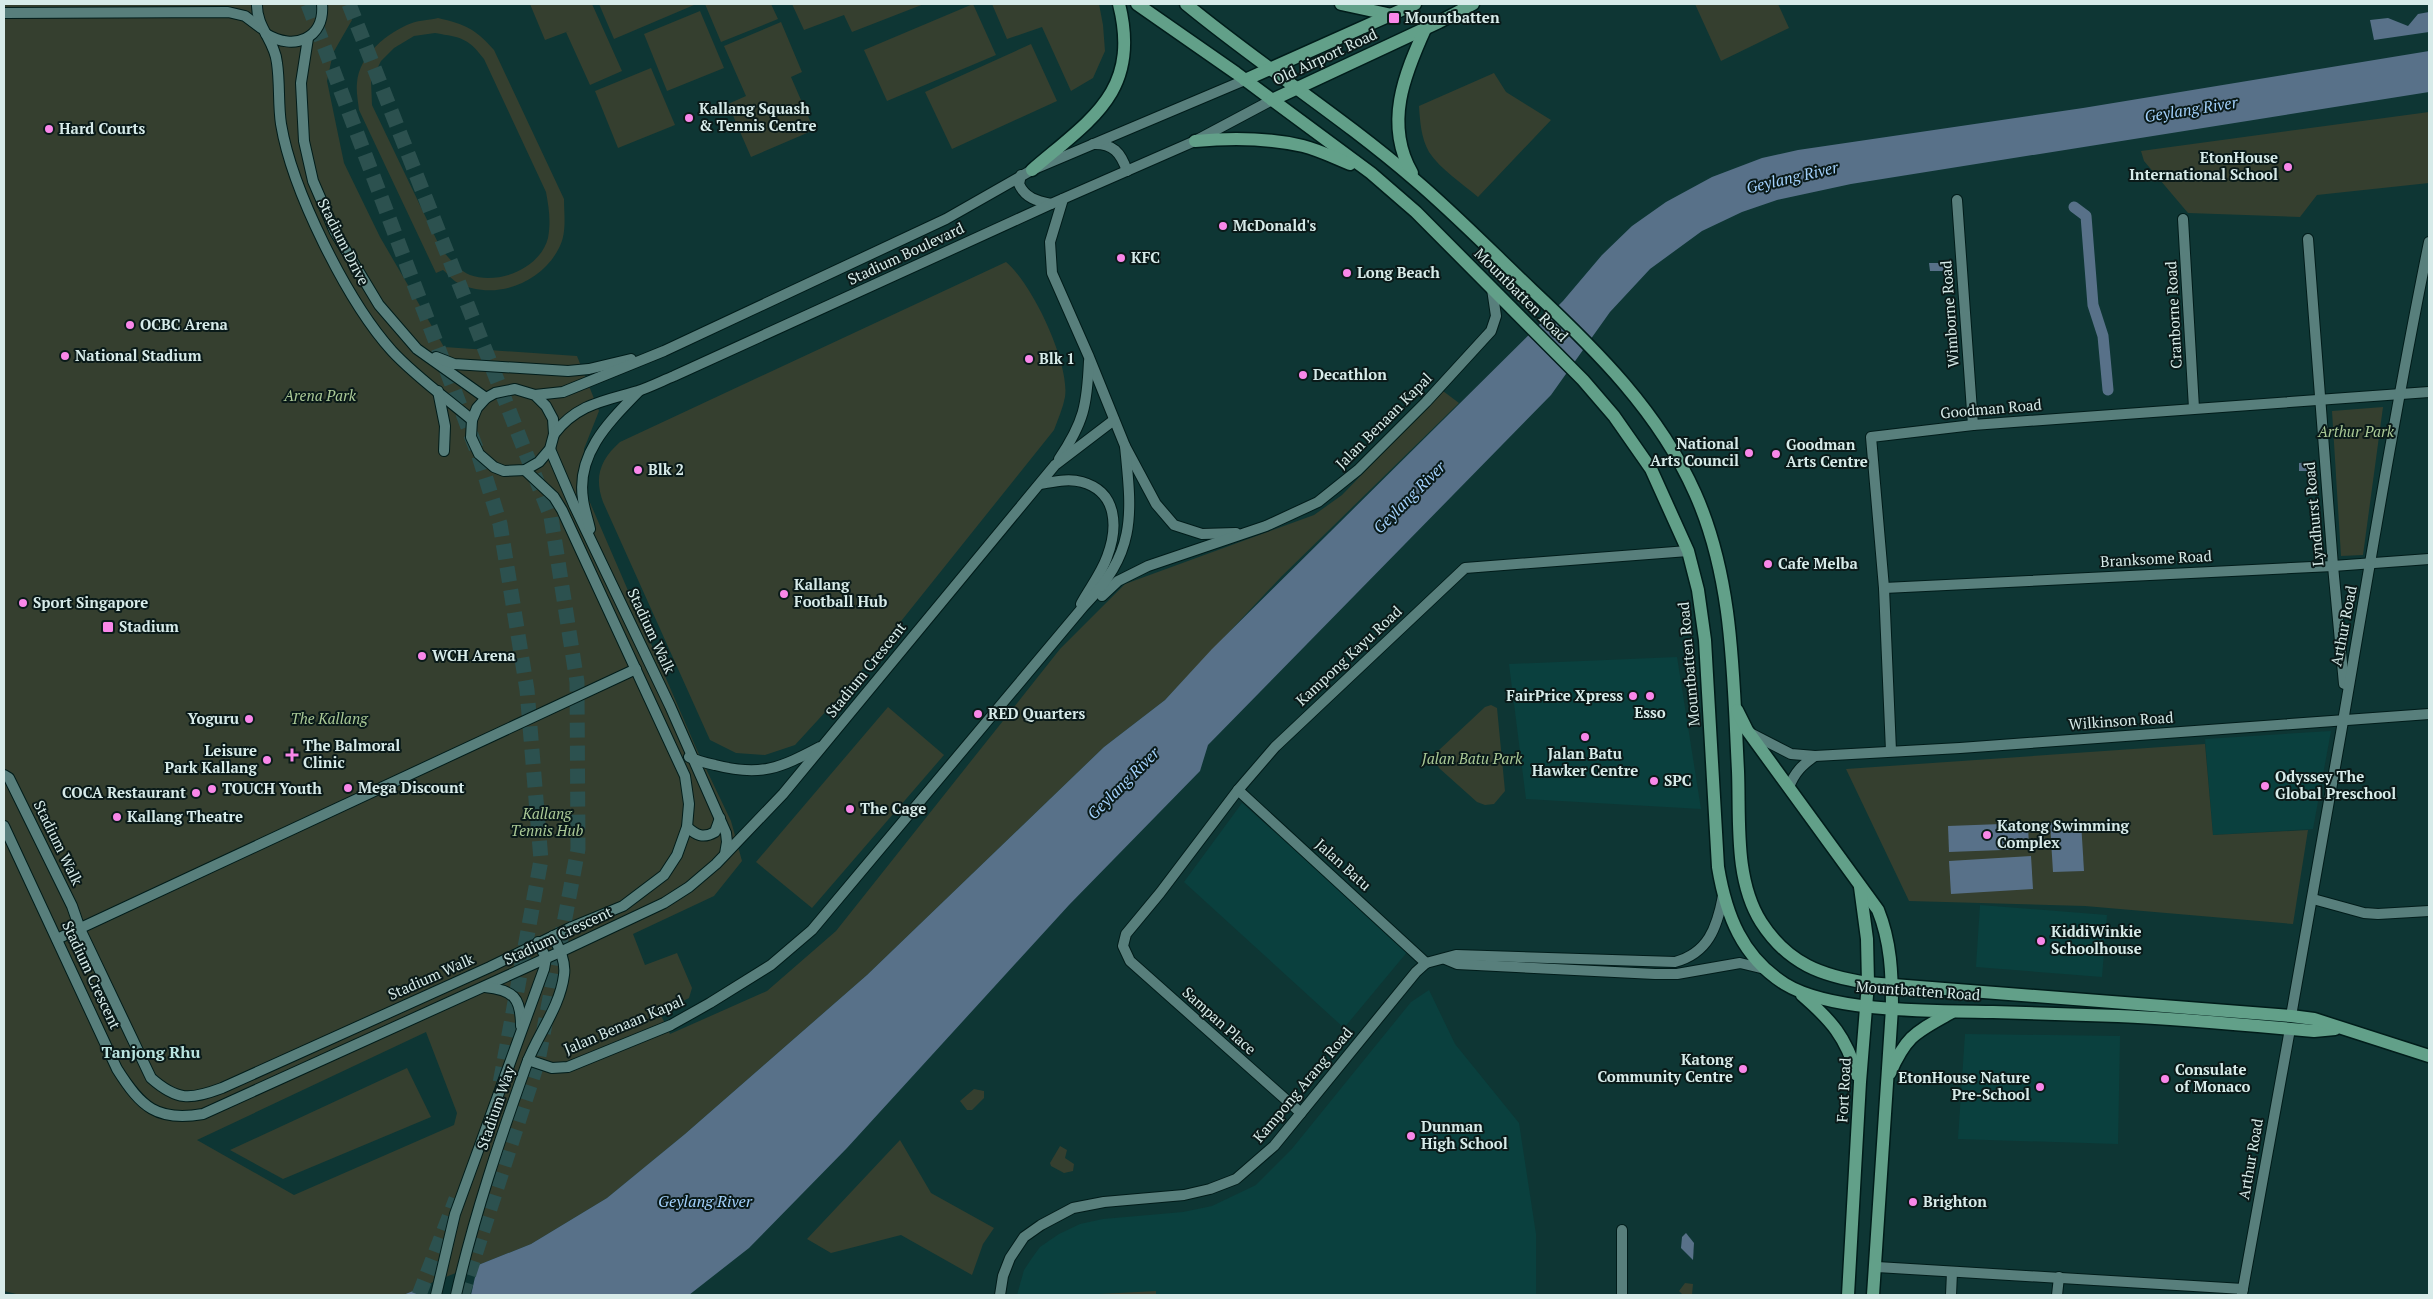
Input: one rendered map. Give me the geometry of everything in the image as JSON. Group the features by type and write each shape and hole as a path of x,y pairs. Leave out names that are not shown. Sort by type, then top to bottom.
{"main road":[{"path":"1026,172 1103,107 1116,84 1126,42 1119,4"},
{"name":"Mountbatten Road","path":"1137,4 1245,80 1371,173 1416,212 1583,380 1614,416 1651,469 1688,551 1698,590 1705,640 1718,867 1723,896 1728,915 1739,937 1766,969 1796,990 1825,999 1867,1006 1952,1012 2290,1022"},
{"name":"Mountbatten Road","path":"1186,4 1298,88 1415,180 1549,306 1598,355 1638,398 1675,454 1696,494 1714,546 1724,589 1734,704 1742,867 1754,909 1779,945 1808,967 1835,978 1868,983 2290,1022 2314,1031 2338,1028 2429,1056"},
{"path":"1341,4 1392,15"},
{"name":"Old Airport Road","path":"1245,80 1415,4"},
{"name":"Old Airport Road","path":"1272,100 1473,4"},
{"path":"1415,180 1404,159 1398,136 1399,99 1426,27"},
{"path":"1195,141 1218,138 1304,146 1371,173"},
{"name":"Fort Road","path":"1734,704 1747,730 1878,910 1884,924 1890,957 1892,1008 1873,1295"},
{"name":"Fort Road","path":"1848,1295 1860,1082 1868,983 1867,939 1860,887"},
{"path":"1796,990 1839,1030 1850,1051 1860,1082"},
{"path":"1887,1080 1898,1054 1914,1033 1952,1012"}],"street":[{"name":"Stadium Drive","path":"257,4 257,16 277,62 279,106 286,149 307,205 344,282 362,312 393,352 472,420"},
{"name":"Stadium Drive","path":"322,4 322,18 317,29 308,38 301,84 304,141 313,181 335,232 360,278 378,305 417,349 486,398"},
{"path":"4,13 228,12 244,16 278,42 294,43 308,38"},
{"name":"Stadium Boulevard","path":"486,398 495,393 510,389 525,391 535,395 563,392 664,351 946,219 1026,172 1245,80"},
{"name":"Stadium Boulevard","path":"554,434 575,413 590,405 640,390 1195,141 1272,100"},
{"path":"1090,144 1112,147 1122,156 1127,171"},
{"path":"1026,172 1019,184 1025,194 1034,200 1051,204"},
{"path":"1055,465 1074,437 1082,419 1087,400 1089,357 1052,273 1050,242 1063,199"},
{"name":"Wimborne Road","path":"1957,200 1973,425"},
{"name":"Cranborne Road","path":"2183,220 2194,408"},
{"name":"Lyndhurst Road","path":"2308,239 2333,566 2346,698"},
{"name":"Arthur Road","path":"2242,1292 2313,899 2346,698 2371,564 2398,394 2429,242"},
{"name":"Jalan Benaan Kapal","path":"1072,620 1118,581 1148,566 1246,533 1318,502 1358,470 1426,402 1491,331 1496,316 1492,289"},
{"path":"417,349 454,364 568,371 589,369 664,351"},
{"name":"Jalan Benaan Kapal","path":"1089,357 1125,446 1156,504 1174,525 1202,534 1246,533"},
{"path":"596,552 583,498 583,479 587,458 611,421 640,390"},
{"path":"438,391 445,426 444,451"},
{"name":"Goodman Road","path":"1891,751 1884,588 1871,436 1973,425 2429,392"},
{"path":"486,398 477,408 472,420 474,446 486,462 504,471 525,470 540,462 550,449 554,434 552,419 546,406 535,395"},
{"name":"Stadium Crescent","path":"4,826 117,1069 131,1091 142,1103 156,1112 184,1117 204,1114 560,952 664,903 689,887 724,856 825,744 1055,465 1114,420"},
{"name":"Jalan Benaan Kapal","path":"528,1060 552,1068 568,1067 671,1025 771,965 812,930 1072,620 1104,586 1127,538 1130,502 1125,446"},
{"name":"Stadium Walk","path":"550,449 720,818 727,842 724,856"},
{"name":"Stadium Walk","path":"4,775 9,778 72,906 80,929 151,1078 165,1090 178,1096 191,1098 222,1088 490,968 538,942 623,906 648,889 664,875 677,855 687,827 689,804 685,776 562,510 554,497 525,470"},
{"path":"1040,484 1065,480 1082,482 1098,490 1108,500 1113,511 1115,525 1107,559 1072,620"},
{"name":"Kampong Kayu Road","path":"1123,946 1126,934 1160,893 1238,790 1297,726 1465,568 1688,551"},
{"name":"Branksome Road","path":"1884,588 2371,564 2429,559"},
{"name":"Stadium Walk","path":"58,940 636,669"},
{"name":"Wilkinson Road","path":"1747,730 1791,754 1815,756 2429,714"},
{"path":"674,749 692,759 742,771 762,770 784,765 825,744"},
{"path":"1789,787 1793,776 1802,764 1815,756"},
{"name":"Jalan Batu","path":"1238,790 1426,963"},
{"path":"687,827 695,834 709,836 715,832 720,818"},
{"path":"1426,963 1456,955 1674,962 1688,958 1696,953 1713,932 1719,920 1723,896"},
{"path":"2313,899 2364,913 2378,914 2429,910"},
{"name":"Stadium Way","path":"456,1295 476,1215 528,1060 556,1003 564,976 564,964 553,936"},
{"path":"538,942 546,958"},
{"name":"Sampan Place","path":"1123,946 1130,961 1301,1113"},
{"name":"Stadium Way","path":"436,1295 455,1214 521,1030 535,997 546,958"},
{"path":"1445,959 1457,964 1655,974 1677,974 1740,963 1766,969"},
{"name":"Kampong Arang Road","path":"1000,1295 1003,1276 1010,1258 1024,1237 1041,1225 1074,1208 1104,1202 1184,1195 1232,1181 1274,1146 1416,972 1426,963"},
{"path":"484,987 505,989 516,999 521,1010 521,1030"},
{"path":"1622,1230 1622,1295"},
{"path":"1876,1267 2059,1277 2242,1292"},
{"path":"1951,1295 1952,1272"},
{"path":"2057,1295 2059,1277"}],"shaded area":[{"path":"1677,657 1701,809 1526,799 1509,664"},
{"name":"Odyssey The Global Preschool","path":"2331,731 2313,829 2213,835 2205,739"},
{"path":"1242,803 1408,951 1344,1028 1184,882"},
{"name":"KiddiWinkie Schoolhouse","path":"1980,905 2107,915 2102,977 1976,967"},
{"name":"Dunman High School","path":"1429,990 1455,1044 1519,1123 1536,1234 1536,1295 1017,1295 1024,1270 1040,1247 1059,1234 1080,1224 1103,1219 1183,1212 1212,1206 1256,1185 1291,1150 1411,1002"},
{"name":"EtonHouse Nature Pre-School","path":"1965,1034 2120,1036 2118,1144 1958,1139"}],"green space":[{"name":"The Kallang","path":"4,4 349,4 352,20 333,53 327,81 344,163 380,237 444,347 577,356 599,411 584,449 585,491 697,750 731,821 742,861 714,896 633,934 645,965 677,953 692,988 689,998 660,1013 670,1034 767,991 836,931 1060,649 1125,584 1314,515 1342,495 1443,391 1459,403 1281,577 1165,700 1104,747 867,975 685,1134 607,1198 531,1244 403,1295 20,1295 4,1291","holes":["426,1032 457,1113 454,1125 294,1195 197,1140"]},
{"path":"530,4 592,4 622,71 590,85 566,32 545,40"},
{"path":"599,4 693,4 694,5 614,39"},
{"path":"705,4 771,4 778,19 721,42"},
{"path":"792,4 924,4 852,32 844,15 804,30"},
{"path":"973,4 996,55 887,101 864,50"},
{"path":"992,4 1099,4 1105,51 1093,78 1071,91 1042,27 1007,39"},
{"path":"1695,4 1778,4 1789,28 1721,61"},
{"path":"700,11 724,68 667,91 644,34"},
{"path":"438,18 463,25 470,29 482,37 494,50 564,199 565,218 562,243 551,261 541,271 529,280 515,286 486,290 472,288 456,282 443,270 436,273 359,110 357,83 363,63 369,54 376,46 403,27 415,22","holes":["435,33 468,42 484,59 546,192 549,226 548,238 544,249 527,266 505,276 481,278 470,275 458,267 441,249 372,105 371,81 381,61 394,48 414,36"]},
{"path":"781,22 802,72 791,77 814,130 751,157 728,104 746,96 724,46"},
{"path":"1031,44 1057,101 952,149 925,92"},
{"path":"651,68 675,125 618,148 595,91"},
{"path":"1494,73 1506,92 1551,120 1478,197 1445,170 1429,152 1420,123 1419,106"},
{"name":"EtonHouse International School","path":"2429,112 2429,183 2317,195 2300,217 2188,213 2144,161 2141,151"},
{"name":"Kallang Football Hub","path":"1006,262 1027,287 1037,305 1047,325 1062,365 1065,397 1054,430 850,685 795,745 765,755 736,753 710,740 603,502 600,493 599,477 603,462 620,442"},
{"name":"Arthur Park","path":"2383,407 2363,555 2341,556 2332,411"},
{"name":"Jalan Batu Park","path":"1491,705 1497,708 1505,791 1494,804 1485,805 1477,802 1439,768 1435,757 1438,751 1485,707"},
{"name":"The Cage","path":"888,707 944,755 812,908 756,862"},
{"path":"2205,744 2213,835 2308,830 2293,924 2085,906 1909,901 1846,769"},
{"path":"407,1068 431,1117 283,1179 230,1150"},
{"path":"974,1089 984,1091 984,1098 972,1110 967,1110 960,1101"},
{"path":"900,1140 931,1193 994,1228 983,1244 972,1275 901,1235 831,1253 807,1239"},
{"path":"1060,1146 1067,1150 1065,1158 1074,1164 1073,1171 1064,1173 1051,1166 1050,1163"},
{"path":"1685,1283 1693,1284 1692,1295 1683,1295 1679,1291"},
{"path":"1156,1291 1156,1295 1081,1295"}],"water":[{"path":"2429,12 2429,32 2374,40 2370,20 2388,18 2408,26 2418,14"},
{"name":"Geylang River","path":"2429,51 2429,92 1851,184 1777,200 1742,212 1702,231 1650,269 1610,312 1551,395 1208,745 1200,771 1069,905 847,1148 749,1248 689,1295 403,1295 531,1244 607,1198 685,1134 867,975 1104,747 1165,700 1212,649 1563,301 1602,255 1632,226 1666,202 1712,177 1762,158 1798,150 2083,108"},
{"path":"1929,263 1951,263 1951,271 1930,271"},
{"path":"2314,462 2315,471 2299,471 2299,463"},
{"path":"2081,821 2084,871 2053,872 2050,823"},
{"path":"2028,823 2029,849 1949,852 1948,826"},
{"path":"2031,856 2033,889 1951,894 1949,861"},
{"path":"1686,1233 1694,1243 1693,1260 1681,1248 1682,1237"}],"pier":[{"path":"478,1264 471,1295 424,1295 426,1285"}],"waterway":[{"path":"2074,207 2086,216 2093,305 2103,336 2108,390"}],"tunnel":[{"path":"308,4 479,456 500,524 527,690 541,860 499,1089"},
{"path":"349,4 551,517 577,682 578,849 538,1061 462,1295"},
{"path":"419,1295 456,1199"}],"place":[{"name":"Mountbatten","path":"1394,18"},
{"name":"Kallang Squash & Tennis Centre","path":"689,118"},
{"name":"Hard Courts","path":"49,129"},
{"name":"EtonHouse International School","path":"2288,167"},
{"name":"McDonald's","path":"1223,226"},
{"name":"KFC","path":"1121,258"},
{"name":"Long Beach","path":"1347,273"},
{"name":"OCBC Arena","path":"130,325"},
{"name":"National Stadium","path":"65,356"},
{"name":"Blk 1","path":"1029,359"},
{"name":"Decathlon","path":"1303,375"},
{"name":"National Arts Council","path":"1749,453"},
{"name":"Goodman Arts Centre","path":"1776,454"},
{"name":"Blk 2","path":"638,470"},
{"name":"Cafe Melba","path":"1768,564"},
{"name":"Kallang Football Hub","path":"784,594"},
{"name":"Sport Singapore","path":"23,603"},
{"name":"Stadium","path":"108,627"},
{"name":"WCH Arena","path":"422,656"},
{"name":"FairPrice Xpress","path":"1633,696"},
{"name":"Esso","path":"1650,696"},
{"name":"RED Quarters","path":"978,714"},
{"name":"Yoguru","path":"249,719"},
{"name":"Jalan Batu Hawker Centre","path":"1585,737"},
{"name":"The Balmoral Clinic","path":"292,755"},
{"name":"Leisure Park Kallang","path":"267,760"},
{"name":"SPC","path":"1654,781"},
{"name":"Odyssey The Global Preschool","path":"2265,786"},
{"name":"Mega Discount","path":"348,788"},
{"name":"TOUCH Youth","path":"212,789"},
{"name":"COCA Restaurant","path":"196,793"},
{"name":"The Cage","path":"850,809"},
{"name":"Kallang Theatre","path":"117,817"},
{"name":"Katong Swimming Complex","path":"1987,835"},
{"name":"KiddiWinkie Schoolhouse","path":"2041,941"},
{"name":"Katong Community Centre","path":"1743,1069"},
{"name":"Consulate of Monaco","path":"2165,1079"},
{"name":"EtonHouse Nature Pre-School","path":"2040,1087"},
{"name":"Dunman High School","path":"1411,1136"},
{"name":"Brighton","path":"1913,1202"}],"district":[{"name":"Tanjong Rhu","path":"151,1052"}],"park label":[{"name":"Arena Park","path":"320,396"},
{"name":"Kallang Tennis Hub","path":"547,822"}]}
